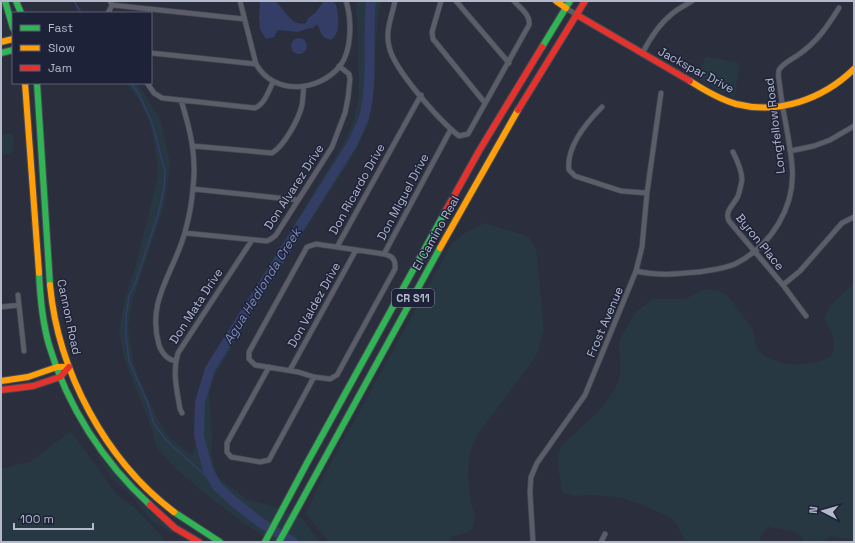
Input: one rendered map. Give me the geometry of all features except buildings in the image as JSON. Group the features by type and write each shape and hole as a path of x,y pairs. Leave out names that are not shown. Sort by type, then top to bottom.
{"main road":[{"path":"5,1 12,25"},
{"path":"16,1 21,12"},
{"path":"556,1 566,8"},
{"name":"El Camino Real","path":"266,540 479,151 570,1"},
{"name":"El Camino Real","path":"279,542 490,158 585,1"},
{"name":"Jackspar Drive","path":"577,15 722,99 753,107 772,108 809,99 831,88 854,69"},
{"path":"1,42 12,39"},
{"path":"1,53 12,50"},
{"name":"Cannon Road","path":"25,84 40,291 49,344 60,376 86,429 117,471 140,496 175,528 199,542"},
{"name":"Cannon Road","path":"37,84 50,289 61,340 69,367 92,418 111,447 128,468 147,489 165,504 200,530 220,542"},
{"path":"1,381 28,377 57,367 69,367"},
{"path":"1,390 33,386 60,376 69,367"}],"street":[{"path":"240,1 256,64 266,77 273,82 293,87 313,85 322,81 340,66 346,55 350,25 346,1"},
{"path":"395,1 387,33 391,55 398,68 451,130 459,136 468,134 529,25 530,21 528,16 514,1"},
{"path":"441,1 432,32 433,39 486,102"},
{"path":"456,1 509,63"},
{"path":"642,54 652,36 662,23 674,12 692,1"},
{"path":"111,3 244,18"},
{"path":"566,8 577,15"},
{"name":"Longfellow Road","path":"636,271 659,275 670,275 715,270 734,264 755,251 771,236 781,221 791,193 792,167 778,72 781,66 810,47 825,30 839,8"},
{"path":"152,53 256,64"},
{"name":"Don Alvarez Drive","path":"185,233 267,241 271,240 276,235 332,147 345,113 350,79 349,74 340,66"},
{"path":"148,84 154,93 162,98 255,108 260,106 273,82"},
{"path":"193,146 272,153 279,149 292,127 302,106 304,86"},
{"name":"Frost Avenue","path":"533,542 530,492 531,477 537,463 585,394 636,271 642,247 647,193 661,93"},
{"name":"Don Ricardo Drive","path":"270,367 255,365 250,362 249,352 303,253 307,247 316,244 337,247 421,95"},
{"path":"176,361 166,357 161,349 156,332 155,316 158,299 185,233 193,189 195,167 193,146 181,100"},
{"path":"602,107 592,117 573,145 568,163 569,170 575,176 622,191 647,193"},
{"path":"790,151 814,146 830,140 854,126"},
{"name":"Don Miguel Drive","path":"270,367 330,379 337,375 395,269 396,262 391,256 384,254 451,130"},
{"name":"Byron Place","path":"733,152 739,165 742,179 738,195 728,211 727,217 729,222 783,285 806,316"},
{"path":"193,189 298,200"},
{"path":"783,285 800,271 842,223 854,217"},
{"name":"Don Mata Drive","path":"182,413 174,379 176,361 182,345 252,240"},
{"path":"337,247 384,254"},
{"name":"Don Valdez Drive","path":"290,370 356,250"},
{"path":"18,295 24,351"},
{"path":"1,307 19,305"},
{"path":"270,367 227,443 227,452 231,457 260,462 268,460 314,377"},
{"path":"601,542 605,534"}],"shaded area":[{"path":"358,1 382,1 379,12 375,50 374,85 369,122 356,151 215,375 209,393 212,436 211,453 217,477 248,500 273,506 303,519 319,542 273,542 242,522 203,492 175,468 157,448 151,427 124,358 119,332 124,302 136,264 158,176 155,145 148,118 138,99 127,84 137,84 161,121 170,163 165,202 132,302 128,327 133,361 160,424 171,439 192,455 197,442 194,424 195,406 205,370 343,144 353,122 359,96 356,6"},
{"path":"706,56 739,63 735,97 716,89 697,78"},
{"path":"11,133 13,135 13,151 9,154 1,155 1,135"},
{"path":"485,223 528,236 536,248 544,329 538,352 477,435 469,455 468,478 475,518 472,529 468,532 451,537 449,542 329,542 306,514 319,485 452,243 465,233"},
{"path":"854,283 854,540 830,536 823,542 814,540 806,542 795,532 768,527 760,538 761,542 686,542 676,523 671,518 643,505 623,498 593,495 575,496 562,493 558,464 561,446 602,408 611,395 618,382 621,370 619,346 621,337 637,311 652,299 684,299 704,289 725,294 729,297 752,328 756,345 761,353 779,362 800,364 824,360 832,354 834,345 832,333 824,319 830,306"},
{"path":"71,431 118,496 134,507 166,542 1,542 1,469 31,461"},
{"path":"95,453 134,496 173,530 172,533 151,520 133,497 114,481"}],"water":[{"path":"260,1 275,1 292,20 301,24 306,23 308,18 315,13 324,1 332,1 336,4 338,13 337,33 331,40 328,39 323,36 318,25 316,25 313,28 298,32 278,30 274,37 266,39 260,29"},
{"path":"299,38 306,43 307,46 302,53 299,54 292,49 291,46 296,39"}],"waterway":[{"path":"74,1 80,12"},
{"name":"Agua Hedionda Creek","path":"293,542 261,523 217,486 208,470 199,436 200,402 210,369 352,144 360,127 365,113 368,96 371,1"},
{"path":"132,84 139,94 152,123 165,171 164,188 158,215 135,284 129,296 126,316 126,338 129,361 147,401 154,424 167,441 217,486"}],"traffic: fast":[{"path":"5,1 12,25"},
{"path":"16,1 21,12"},
{"path":"542,47 570,1"},
{"path":"1,53 12,50"},
{"path":"37,84 50,285"},
{"path":"265,542 445,212"},
{"path":"279,542 440,248"},
{"path":"39,273 42,309 49,345 57,368 76,411 102,452 150,505"},
{"path":"174,512 220,542"}],"traffic: slow":[{"path":"556,1 566,8"},
{"path":"1,42 12,39"},
{"path":"690,81 712,94 736,104 752,107 784,106 800,102 829,89 854,69"},
{"path":"25,84 39,273"},
{"path":"440,248 518,110"},
{"path":"50,285 55,317 63,349 75,381 89,411 107,440 127,467 149,491 174,512"},
{"path":"1,381 28,377 57,367 69,367"}],"traffic: jam":[{"path":"518,110 585,1"},
{"path":"577,15 690,81"},
{"path":"445,212 479,151 542,47"},
{"path":"1,390 33,386 60,377 69,367"},
{"path":"150,505 175,528 199,542"}]}
